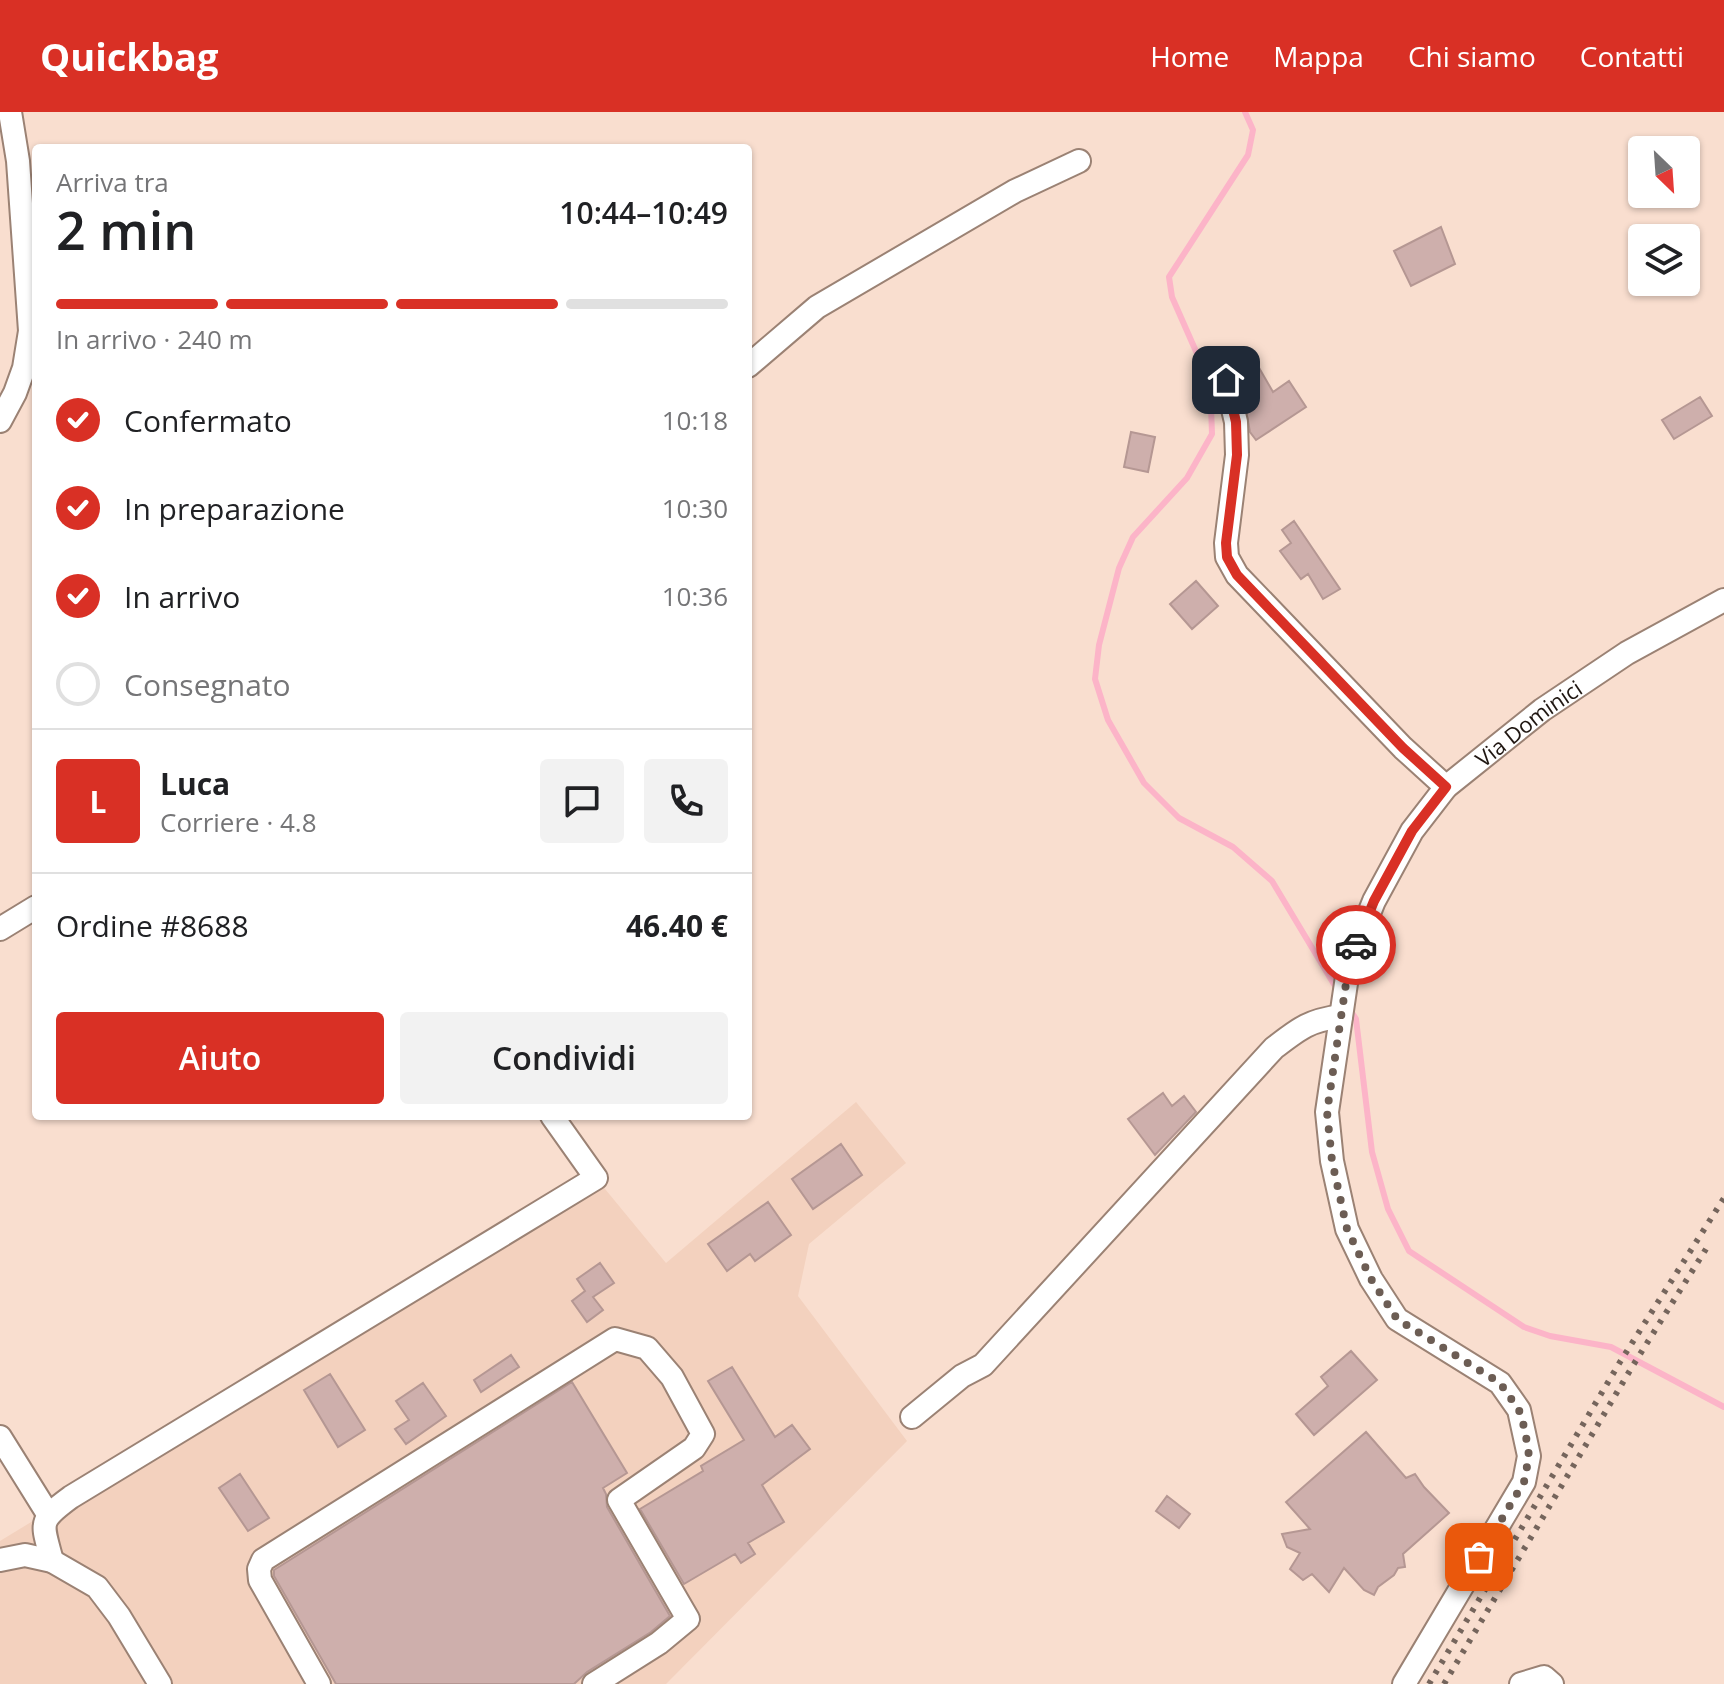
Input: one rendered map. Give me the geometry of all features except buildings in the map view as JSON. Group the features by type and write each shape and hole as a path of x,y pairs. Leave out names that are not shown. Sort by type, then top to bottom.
{"street":[{"path":"0,421 15,393 28,352 30,331 30,243 10,112"},
{"path":"752,363 817,307 1015,191 1079,161"},
{"path":"1226,380 1236,422 1237,455 1230,500 1227,557 1237,575 1393,738 1446,787"},
{"name":"Via Dominici","path":"1404,1684 1524,1482 1529,1456 1519,1410 1500,1383 1397,1319 1371,1279 1347,1229 1332,1161 1327,1112 1349,963 1374,901 1412,831 1446,787 1542,710 1615,661 1724,600"},
{"path":"0,929 32,909"},
{"path":"912,1417 962,1376 983,1365 1274,1048 1299,1028 1343,1005"},
{"path":"52,1561 44,1529 48,1514 71,1497 596,1178 555,1120"},
{"path":"319,1684 260,1580 259,1569 263,1560 615,1339 647,1348 672,1377 703,1434 694,1448 619,1500 688,1619 659,1643 594,1684"},
{"path":"0,1437 48,1514"},
{"path":"0,1560 25,1555 52,1561 97,1587 119,1616 160,1684"},
{"path":"1521,1684 1548,1680"}],"shaded area":[{"path":"856,1102 906,1163 809,1244 798,1296 907,1441 666,1684 0,1684 0,1541 596,1178 666,1263"}],"waterway":[{"path":"1245,112 1253,130 1248,155 1169,277 1172,297 1202,365 1211,406 1212,434 1187,478 1133,537 1119,568 1099,645 1095,679 1108,720 1144,783 1179,818 1233,847 1272,881 1338,991"},
{"path":"1348,1007 1356,1019 1372,1152 1388,1209 1409,1251 1524,1327 1550,1336 1611,1347 1724,1407"}],"railway":[{"path":"1429,1684 1620,1362 1724,1198"},
{"path":"1444,1684 1632,1367 1706,1249"}],"way so far":[{"path":"1356,945 1349,963 1327,1112 1332,1161 1347,1229 1371,1279 1397,1319 1500,1383 1519,1410 1525,1430 1529,1456 1524,1482 1479,1557"}],"route":[{"path":"1226,380 1236,422 1237,455 1230,500 1227,557 1237,575 1403,748 1446,787 1412,831 1374,901 1356,945"}]}
